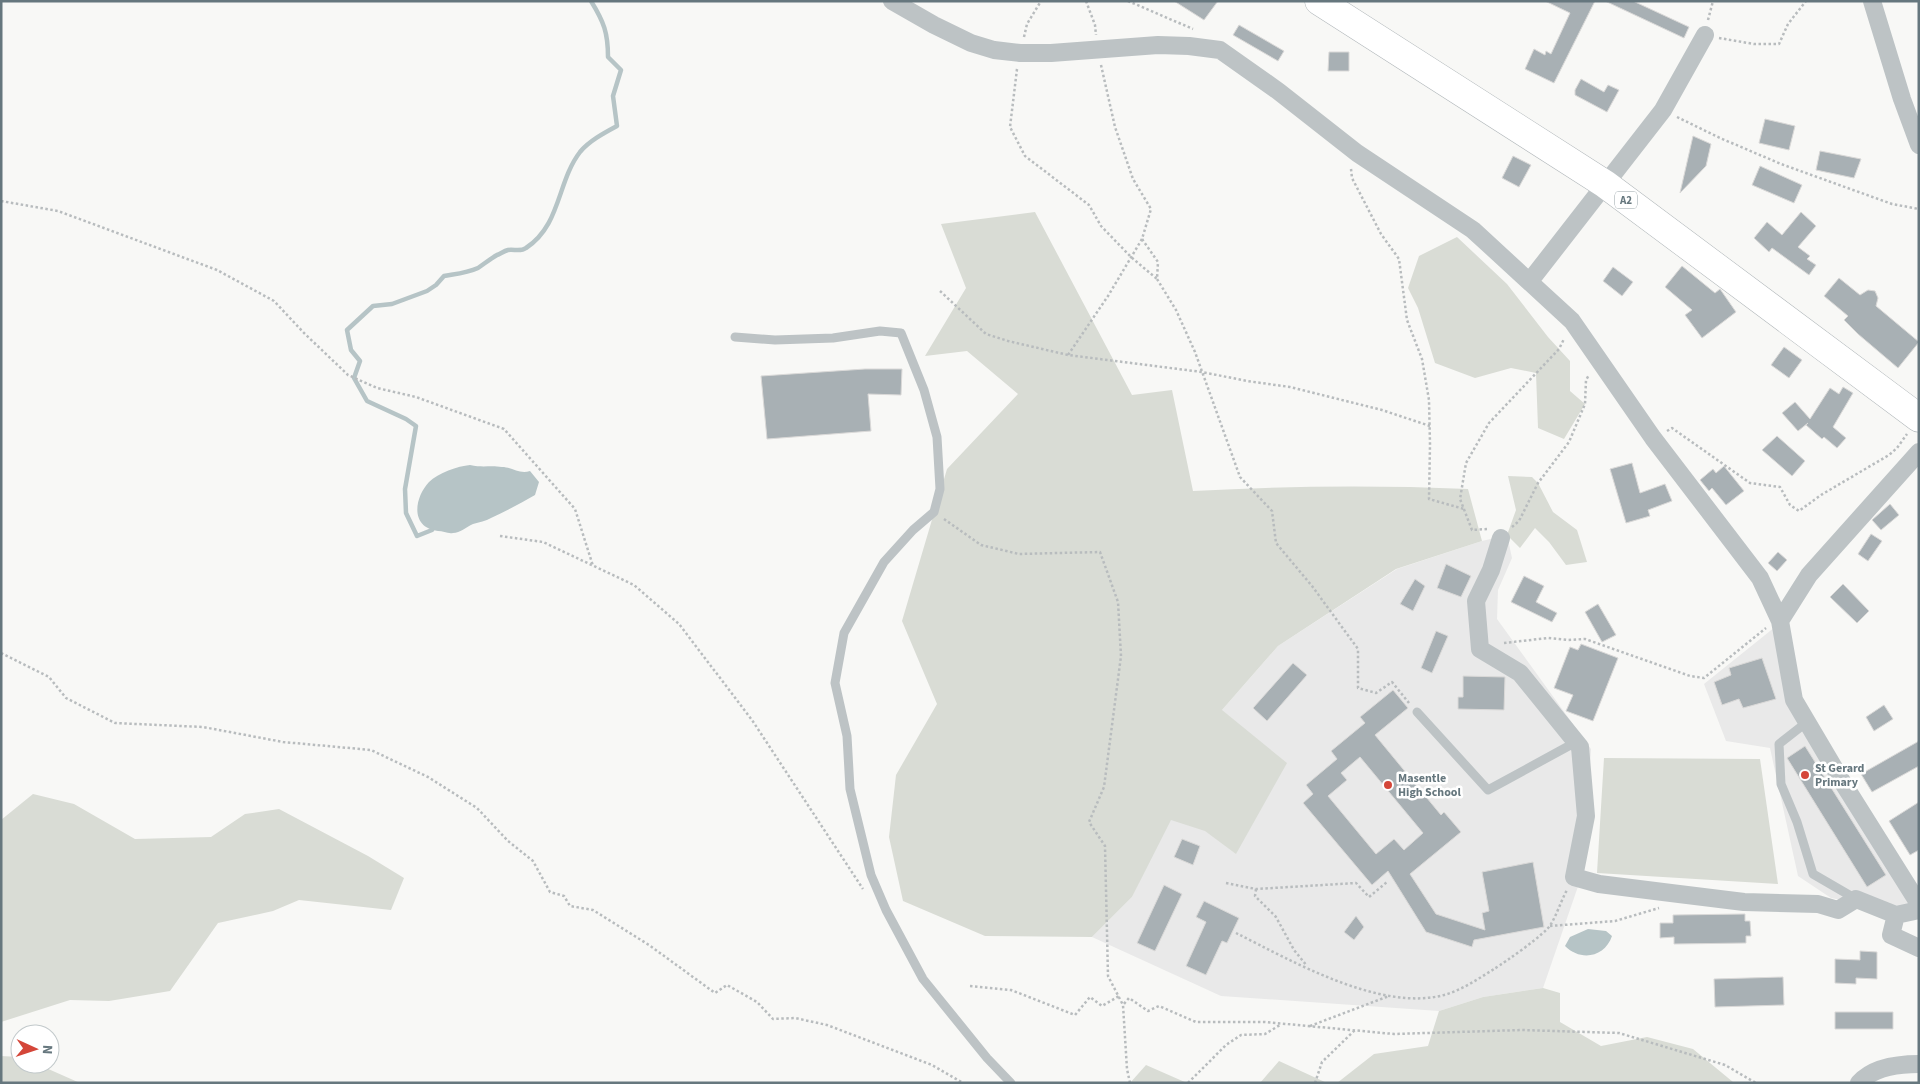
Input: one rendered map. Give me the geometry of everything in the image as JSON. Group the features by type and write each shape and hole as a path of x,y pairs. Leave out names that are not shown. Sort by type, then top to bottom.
{"main road":[{"name":"A2","path":"1319,1 1604,184 1914,424"}],"street":[{"path":"892,1 971,43 994,50 1020,53 1051,53 1166,46 1189,46 1220,50 1278,91 1347,145 1474,230 1572,321 1653,438 1760,578 1780,619 1794,700 1843,783 1919,904"},
{"path":"1872,1 1902,99 1919,145"},
{"path":"1530,281 1663,110 1705,35"},
{"path":"1780,619 1809,575 1919,452"},
{"path":"1501,538 1491,570 1476,601 1480,649 1520,673 1580,746 1586,816 1574,878 1599,884 1744,902 1818,904 1838,910 1856,899 1896,915 1919,910"},
{"path":"1896,915 1891,935 1919,948"},
{"path":"1859,1083 1864,1077 1880,1069 1902,1064 1919,1064"}],"lane":[{"path":"735,337 775,340 833,338 880,331 901,333 924,390 937,437 940,489 934,512 913,530 884,562 844,633 835,683 847,736 850,789 871,875 923,979 987,1058 1010,1083"},
{"path":"1417,712 1488,790 1576,742"},
{"path":"1807,722 1779,744 1781,784 1797,822 1813,874 1856,899"}],"path":[{"path":"1128,1 1196,30"},
{"path":"1705,35 1754,44 1779,44 1788,24 1806,1"},
{"path":"1663,110 1720,138 1781,164 1892,204 1919,209"},
{"path":"1010,127 1024,156 1089,205 1101,226 1131,257 1157,279 1176,310 1195,352 1240,477 1272,511 1276,543 1312,586 1358,649 1358,688 1376,693 1392,682 1417,712"},
{"path":"1068,355 1108,296 1142,239 1151,209 1134,179 1115,127"},
{"path":"1347,145 1352,178 1381,234 1399,259 1407,320 1422,359 1429,400 1429,499 1464,509"},
{"path":"1,201 58,211 217,270 274,301 348,375 377,388 416,396 504,429 575,509 593,566"},
{"path":"1142,239 1158,262 1157,279"},
{"path":"940,291 986,334 1008,341 1068,355 1202,372 1340,398 1430,426"},
{"path":"1572,321 1559,349 1489,423 1466,463 1460,499 1472,530 1491,529 1501,538 1519,521 1538,483 1570,442 1586,404 1586,380 1600,359"},
{"path":"1653,438 1672,428 1750,483 1780,486 1790,505 1799,511 1889,455 1897,448 1914,424"},
{"path":"934,512 981,545 1019,554 1100,552 1118,602 1121,656 1104,787 1089,822 1104,846 1108,976 1124,1004 1127,1069 1130,1083"},
{"path":"500,536 543,542 634,586 679,624 752,720 866,894 880,894"},
{"path":"1480,649 1500,644 1548,638 1568,640 1585,638 1690,676 1704,678 1780,619"},
{"path":"1,653 49,677 66,698 115,723 203,728 292,744 371,750 428,777 477,808 508,840 533,861 550,892 564,896 570,906 594,910 649,945 715,993 727,985 757,1002 772,1019 795,1018 827,1025 932,1065 963,1083"},
{"path":"1236,933 1308,967 1375,994 1422,999 1444,995 1470,985 1507,961 1550,926 1574,878"},
{"path":"1226,882 1256,889 1356,884 1369,897 1387,882"},
{"path":"1256,889 1255,896 1276,917 1294,950 1308,967"},
{"path":"1550,926 1615,921 1680,901 1679,894"},
{"path":"970,986 1011,990 1075,1015 1090,997 1102,1006 1119,996"},
{"path":"1309,1026 1391,996"},
{"path":"1124,1004 1129,998 1148,1011 1159,1006 1196,1022 1282,1024 1394,1034 1522,1030 1620,1033 1725,1065 1756,1083"},
{"path":"1188,1083 1226,1045 1242,1035 1265,1034 1282,1024"},
{"path":"1314,1083 1322,1062 1355,1030"}],"shaded area":[{"path":"1035,212 1132,395 1172,390 1193,491 1330,487 1468,489 1482,541 1396,569 1278,646 1222,710 1287,763 1236,854 1205,831 1171,820 1132,897 1092,937 985,936 903,901 889,837 896,775 937,704 902,621 947,469 1018,394 967,351 925,356 966,288 941,224"},
{"path":"1457,237 1507,284 1548,337 1570,361 1570,391 1585,404 1564,439 1538,428 1536,373 1511,368 1475,378 1435,363 1418,308 1408,288 1419,256"},
{"path":"470,465 506,467 523,472 530,471 539,482 535,495 489,519 473,524 456,533 429,529 419,518 417,511 420,496 424,489 429,482 448,470"},
{"path":"1508,476 1532,477 1538,483 1553,512 1577,530 1587,562 1566,565 1549,542 1535,528 1520,548 1507,535 1516,510"},
{"name":"Masentle High School","path":"1507,535 1512,558 1498,590 1497,619 1591,749 1584,869 1543,988 1483,997 1439,1011 1221,996 1092,937 1132,897 1222,710 1278,646 1397,569 1482,541"},
{"name":"St Gerard Primary","path":"1775,627 1786,699 1916,907 1896,910 1831,898 1798,876 1770,748 1726,741 1704,684"},
{"path":"1604,758 1760,759 1778,884 1597,873"},
{"path":"33,794 74,804 135,839 211,837 245,814 279,809 368,856 404,878 391,910 299,900 273,911 218,923 170,991 109,1001 70,1000 1,1022 1,820"},
{"path":"1588,929 1606,931 1612,936 1604,949 1592,955 1585,955 1571,951 1565,946 1570,937"},
{"path":"1543,988 1560,993 1560,1022 1601,1046 1647,1037 1693,1049 1733,1082 1337,1083 1374,1054 1428,1046 1439,1011 1483,997"},
{"path":"1,1056 10,1056 10,1074 60,1074 80,1083 1,1083"},
{"path":"1279,1061 1327,1083 1260,1083"},
{"path":"1146,1065 1187,1083 1130,1083"}],"building":[{"path":"1174,1 1218,1 1204,20"},
{"path":"1545,1 1595,1 1554,83 1525,69 1534,49 1545,55 1546,51 1551,54 1570,13"},
{"path":"1605,1 1633,1 1689,27 1684,38"},
{"path":"1239,25 1284,51 1278,61 1233,35"},
{"path":"1329,52 1349,52 1349,71 1328,71"},
{"path":"1581,79 1604,92 1608,85 1619,90 1607,112 1575,95 1575,90"},
{"path":"1765,119 1795,126 1789,150 1759,143"},
{"path":"1693,136 1711,144 1706,166 1680,193"},
{"path":"1820,151 1861,159 1854,178 1816,170"},
{"path":"1513,156 1531,165 1519,187 1502,178"},
{"path":"1760,166 1802,185 1794,203 1752,185"},
{"path":"1801,212 1816,226 1798,247 1810,256 1807,259 1816,265 1809,275 1772,248 1769,252 1754,238 1767,222 1782,235"},
{"path":"1682,266 1715,293 1720,289 1736,312 1702,338 1685,315 1692,310 1665,287"},
{"path":"1613,267 1633,282 1622,296 1603,281"},
{"path":"1839,278 1860,295 1868,290 1875,291 1878,298 1876,306 1919,342 1898,368 1858,334 1844,320 1848,316 1824,296"},
{"path":"1784,347 1802,360 1789,378 1771,365"},
{"path":"865,369 902,369 901,395 868,394 871,431 767,439 761,376"},
{"path":"1843,387 1853,393 1833,427 1846,438 1837,448 1824,437 1822,439 1806,425 1808,423 1798,431 1782,413 1795,402 1810,419 1830,388 1839,394"},
{"path":"1777,436 1805,461 1792,476 1762,450"},
{"path":"1632,463 1640,493 1665,484 1672,501 1648,510 1650,516 1626,523 1610,469"},
{"path":"1724,466 1744,491 1726,505 1712,488 1709,491 1700,480 1713,469 1716,473"},
{"path":"1890,504 1899,515 1881,530 1872,520"},
{"path":"1871,534 1882,541 1868,561 1858,554"},
{"path":"1778,552 1787,560 1777,571 1768,563"},
{"path":"1446,564 1471,576 1461,597 1437,588"},
{"path":"1524,576 1544,586 1536,602 1557,613 1552,622 1511,602"},
{"path":"1415,579 1425,586 1413,611 1400,604"},
{"path":"1843,584 1869,611 1857,623 1830,597"},
{"path":"1598,604 1616,635 1602,642 1585,612"},
{"path":"1436,631 1448,636 1432,673 1421,668"},
{"path":"1581,644 1618,658 1593,721 1566,711 1573,695 1554,688 1570,647 1578,650"},
{"path":"1762,658 1776,699 1743,708 1739,699 1722,705 1714,682 1731,675 1729,668"},
{"path":"1293,663 1307,675 1267,721 1253,708"},
{"path":"1463,676 1505,677 1504,710 1458,709 1458,697 1463,697"},
{"path":"1393,690 1408,708 1375,735 1441,815 1444,812 1461,832 1410,874 1436,914 1485,930 1482,913 1489,911 1482,872 1533,862 1544,927 1474,940 1472,947 1426,932 1388,871 1372,885 1303,803 1313,794 1306,785 1337,759 1331,751 1365,723 1360,717","holes":["1360,757 1423,833 1404,850 1394,839 1376,854 1328,796 1347,780 1341,773"]},
{"path":"1884,705 1893,719 1874,731 1866,717"},
{"path":"1919,741 1919,766 1872,792 1861,774"},
{"path":"1805,746 1886,875 1867,887 1787,758"},
{"path":"1919,802 1919,850 1910,855 1889,821"},
{"path":"1182,839 1200,846 1193,865 1174,857"},
{"path":"1164,885 1182,894 1155,951 1137,943"},
{"path":"1204,901 1239,918 1227,943 1222,941 1206,975 1186,966 1206,922 1196,917"},
{"path":"1745,914 1745,921 1750,921 1751,936 1746,936 1746,943 1674,944 1674,937 1660,938 1660,923 1673,923 1673,915"},
{"path":"1356,916 1364,927 1354,940 1344,932"},
{"path":"1860,951 1877,952 1877,979 1856,978 1856,984 1835,983 1835,959 1860,960"},
{"path":"1783,977 1784,1005 1715,1007 1714,979"},
{"path":"1835,1012 1893,1012 1893,1029 1835,1029"}],"waterway":[{"path":"432,530 417,536 406,513 405,489 416,426 406,419 367,401 354,378 360,361 351,350 347,330 373,306 392,304 427,291 444,276 478,268 507,250 524,249 537,239 546,228 567,176 580,152 592,141 617,126 613,96 621,70 608,57 604,28 591,1"}],"place":[{"name":"St Gerard Primary","path":"1805,775"},
{"name":"Masentle High School","path":"1388,785"}]}
